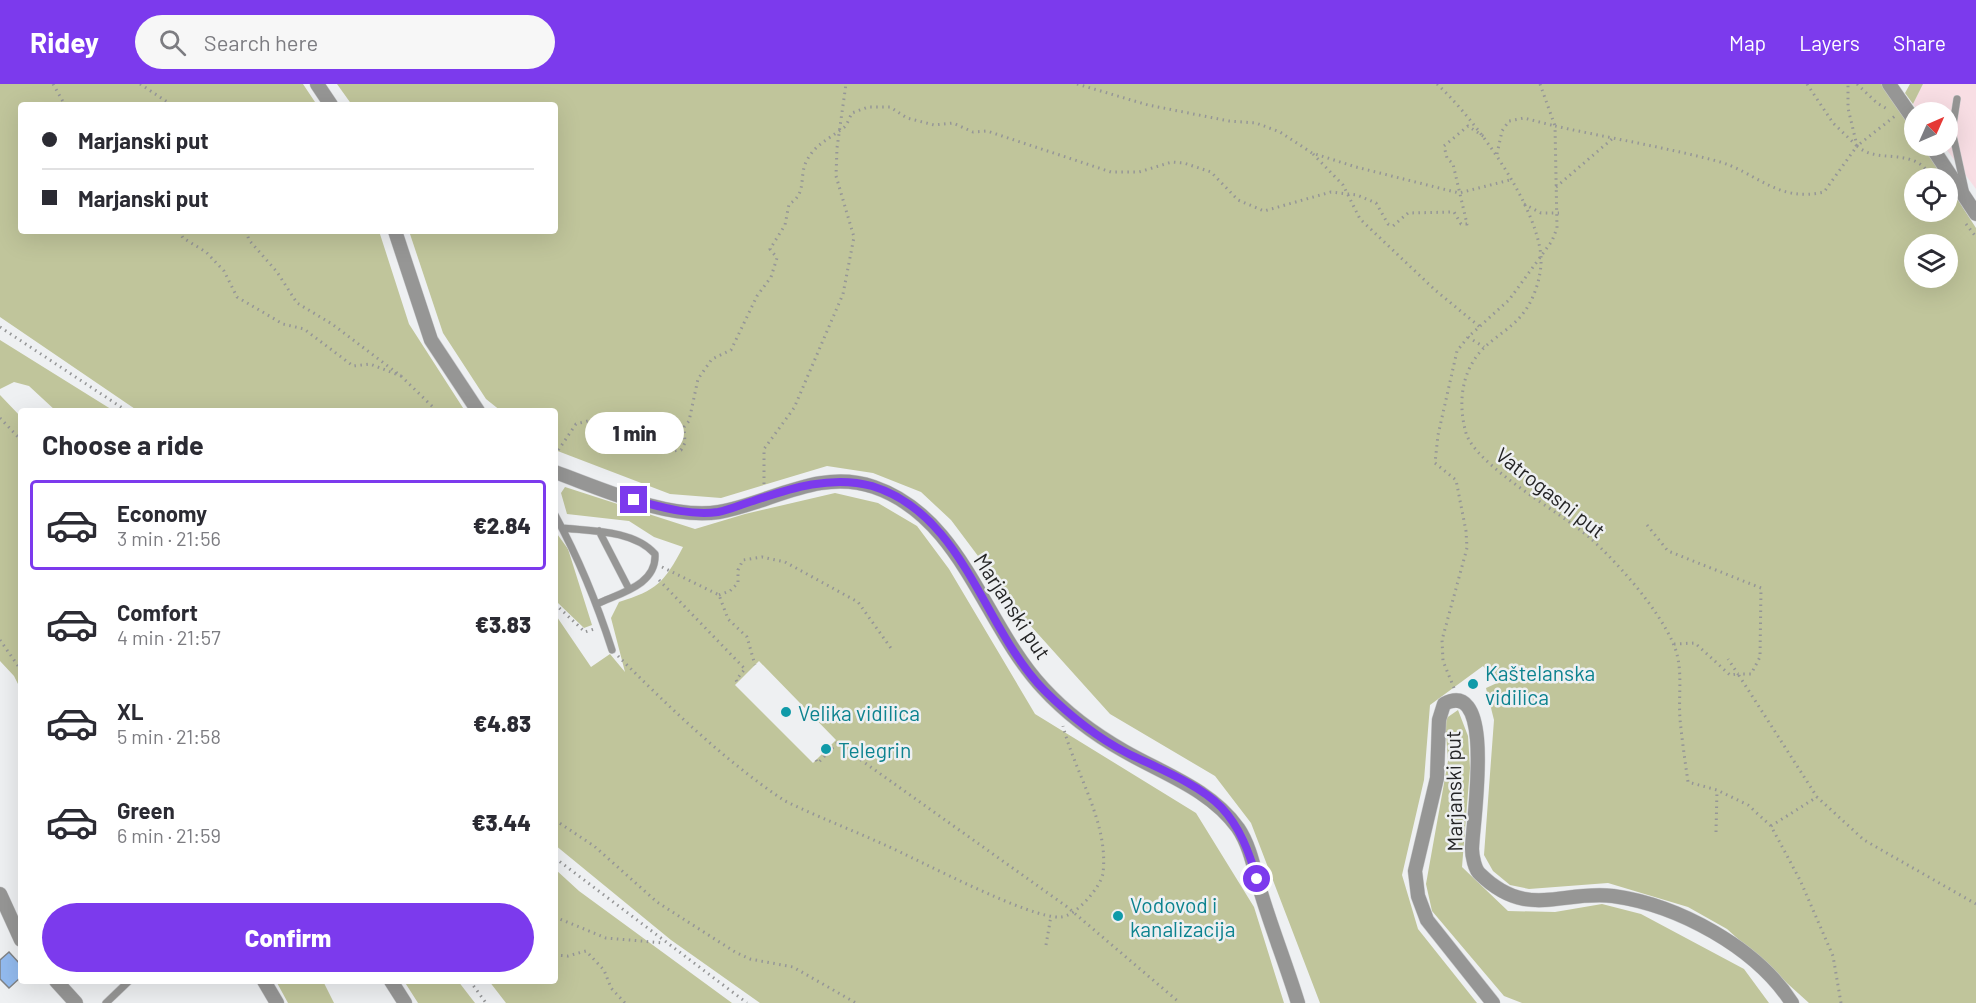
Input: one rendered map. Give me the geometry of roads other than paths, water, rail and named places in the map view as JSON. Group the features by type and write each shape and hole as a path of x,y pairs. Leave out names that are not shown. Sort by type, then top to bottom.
{"street":[{"path":"317,84 329,102"},
{"path":"1889,84 1904,106"},
{"path":"1938,156 1976,214"},
{"path":"396,234 431,340 476,408"},
{"name":"Marjanski put","path":"558,473 634,500 691,512 720,512 815,483 848,481 874,487 928,518 957,557 1013,653 1044,689 1081,723 1124,751 1192,787 1220,805 1240,830 1298,1003"},
{"name":"Marjanski put","path":"1493,1003 1427,921 1418,896 1415,871 1437,778 1439,720 1444,704 1455,698 1463,700 1468,706 1478,751 1472,851 1477,872 1503,893 1531,902 1611,896 1650,904 1692,919 1731,944 1772,978 1780,985 1792,1003"},
{"path":"0,894 18,933"},
{"path":"59,984 76,1003"},
{"path":"266,984 277,1003"},
{"path":"393,984 405,1003"}],"lane":[{"path":"1957,99 1952,131 1966,199"},
{"path":"558,521 597,604 612,650"},
{"path":"562,528 599,531 630,539 655,554 655,563 651,572 639,586 597,604"},
{"path":"599,531 629,589"},
{"path":"106,1003 126,984"}],"place":[{"name":"Kaštelanska vidilica","path":"1473,684"},
{"name":"Velika vidilica","path":"786,712"},
{"name":"Telegrin","path":"826,749"},
{"name":"Vodovod i kanalizacija","path":"1118,916"}]}
